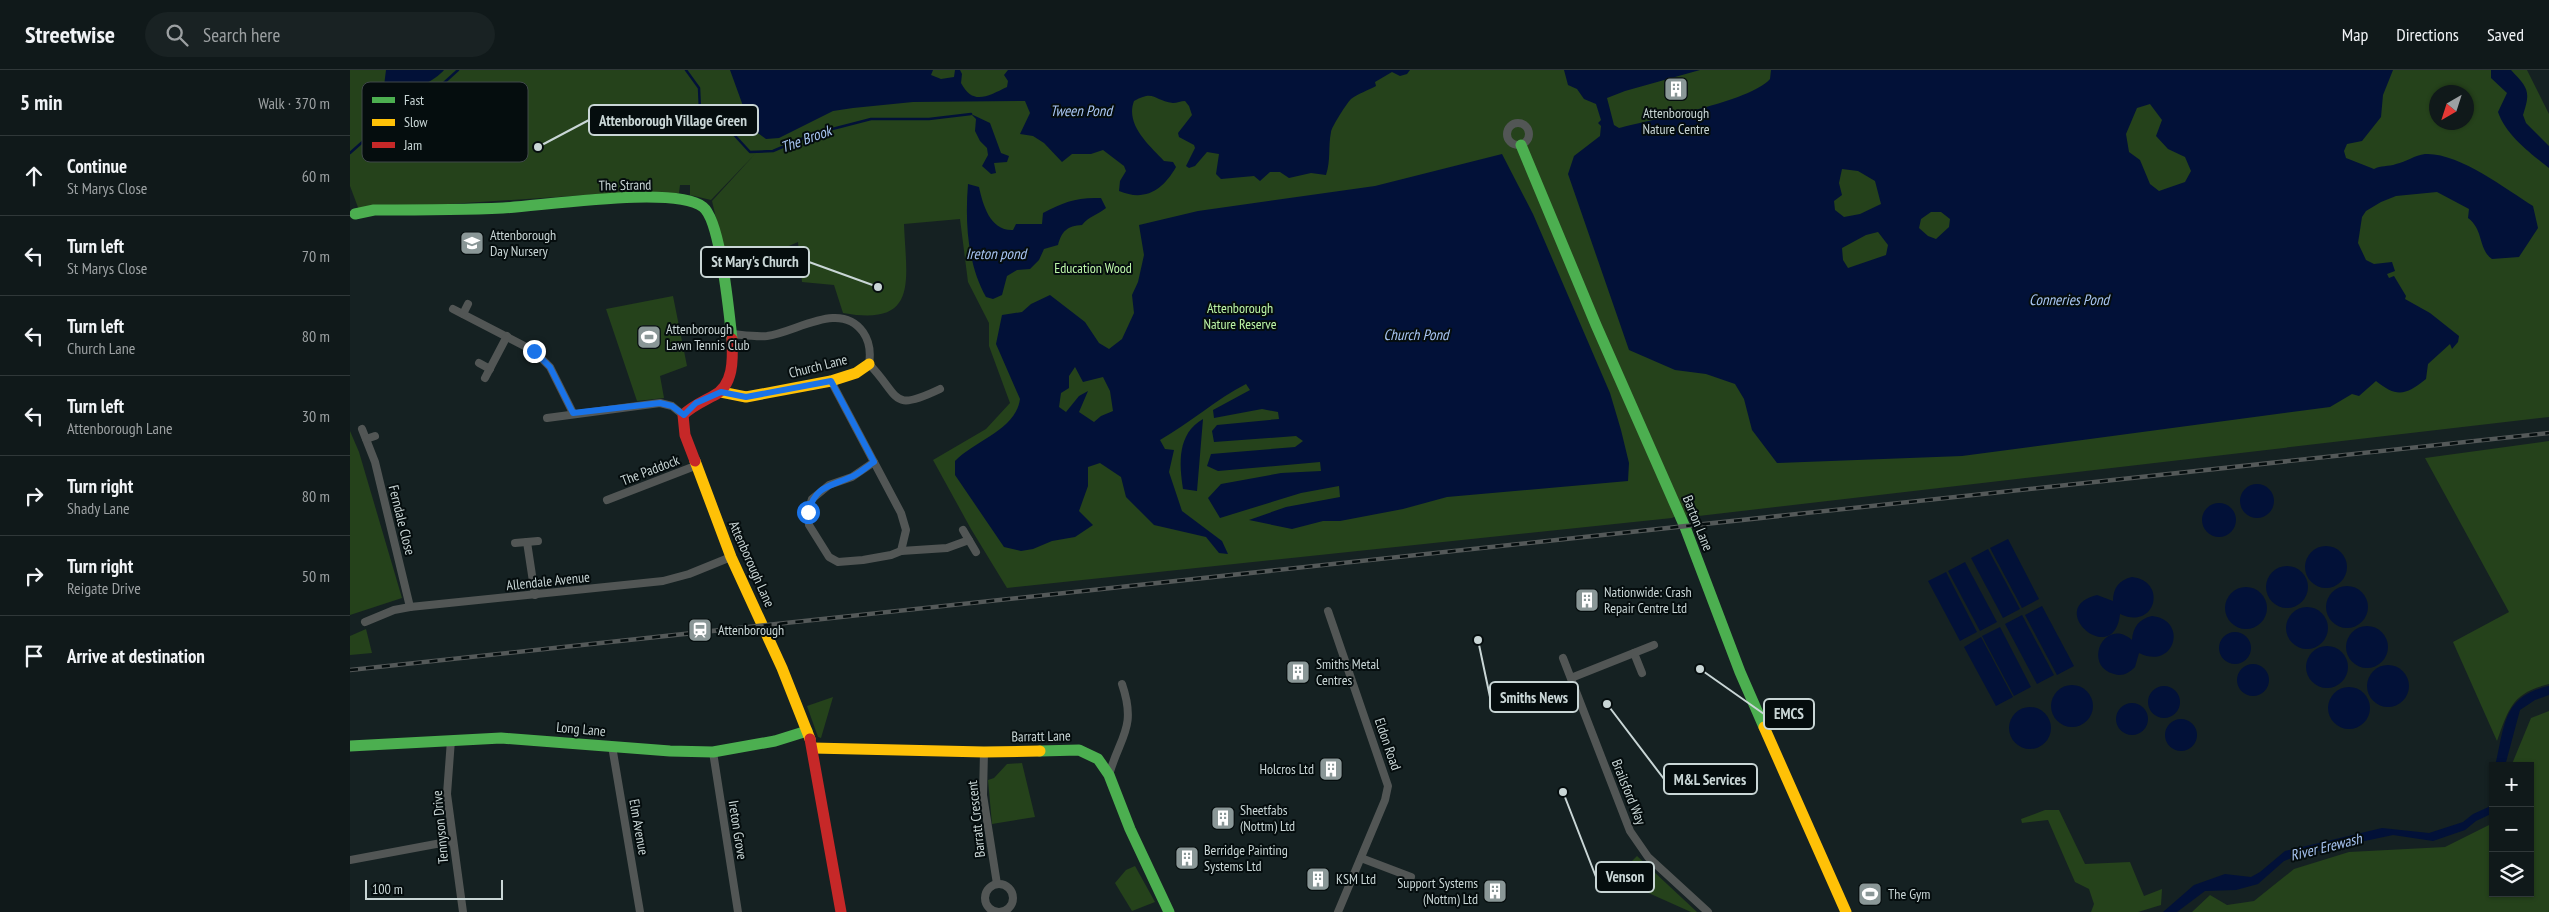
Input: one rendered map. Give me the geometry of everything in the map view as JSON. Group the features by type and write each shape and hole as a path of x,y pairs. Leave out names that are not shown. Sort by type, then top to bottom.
{"street":[{"name":"Barton Lane","path":"1521,145 1596,325 1685,527 1740,672 1846,912"},
{"name":"The Strand","path":"355,214 374,210 521,207 618,198 675,200 696,203 708,212 718,245 732,334 730,378 721,392"},
{"path":"463,314 468,304"},
{"path":"453,309 507,336 543,358 573,413"},
{"name":"Church Lane","path":"721,392 746,397 831,381 856,373 869,364 870,349 867,338 859,327 844,318 832,316 766,336 732,334"},
{"path":"485,378 507,336"},
{"path":"479,363 490,369"},
{"path":"869,364 895,397 901,401 916,400 940,389"},
{"path":"831,381 901,513 906,530 900,551"},
{"path":"547,418 573,413 660,403 672,406 684,415 696,403 721,392"},
{"name":"Attenborough Lane","path":"684,415 685,435 695,466 731,557 782,668 813,748 841,912"},
{"name":"Ferndale Close","path":"362,429 375,462 410,607"},
{"path":"366,440 375,436"},
{"path":"874,462 852,477 829,485 818,492 812,499 808,512 809,525 821,548 829,557 838,562 891,555 900,551 947,548 969,540"},
{"name":"The Paddock","path":"610,496 695,466"},
{"path":"963,530 976,552"},
{"path":"515,543 538,541"},
{"path":"527,542 535,595"},
{"name":"Allendale Avenue","path":"365,622 394,610 410,607 663,581 689,574 731,557"},
{"name":"Eldon Road","path":"1328,611 1388,786 1385,800 1338,912"},
{"path":"1571,678 1654,645"},
{"path":"1634,653 1642,673"},
{"name":"Brailsford Way","path":"1563,658 1630,830 1648,857 1708,912"},
{"path":"1108,774 1114,755 1127,733 1129,722 1122,684"},
{"name":"Long Lane","path":"350,746 501,738 713,752 775,741 807,732"},
{"name":"Tennyson Drive","path":"451,740 447,794 463,912"},
{"name":"Elm Avenue","path":"612,746 640,912"},
{"name":"Barratt Lane","path":"813,748 984,752 1079,750 1098,760"},
{"name":"Ireton Grove","path":"713,752 738,912"},
{"name":"Barratt Crescent","path":"984,752 983,795 997,884"},
{"path":"1114,755 1098,760 1108,774 1130,829 1169,912"},
{"path":"350,860 452,841"},
{"path":"1361,858 1411,877"}],"green space":[{"name":"Attenborough Nature Reserve","path":"350,70 2527,70 2549,114 2549,417 1690,517 1687,517 1684,512 1672,518 1007,588 971,529 933,460 986,429 1010,403 989,346 989,323 968,282 960,219 904,224 906,280 903,295 897,306 885,313 868,315 843,313 834,285 802,282 798,242 768,255 725,256 712,201 755,154 711,200 690,195 690,185 680,185 679,193 617,193 359,210 350,186"},
{"name":"Attenborough Lawn Tennis Club","path":"673,296 687,366 660,376 664,398 637,401 606,309"},
{"path":"350,431 359,452 402,598 350,615"},
{"path":"2549,441 2549,684 2519,697 2505,719 2497,741 2453,642 2509,612 2425,458"},
{"path":"366,629 372,653 350,655 350,636"},
{"path":"833,697 821,738 818,737 807,706"},
{"path":"2549,711 2549,912 2192,912 2210,895 2227,905 2254,901 2294,869 2349,852 2445,847 2489,825 2489,897 2534,897 2534,762 2513,762 2531,718"},
{"path":"1022,763 1035,817 992,824 988,780 994,778 1007,764"},
{"path":"2045,810 2059,810 2085,864 2130,862 2144,896 2162,889 2161,905 2138,912 2091,912 2094,904 2089,889 2075,882 2048,820 2022,823 2021,819"},
{"path":"1637,856 1697,912 1691,912 1615,878"},
{"path":"1135,866 1155,902 1132,911 1115,883 1126,870"}],"water":[{"path":"386,70 444,70 428,82 384,82"},
{"name":"Tween Pond","path":"730,70 933,70 931,75 941,79 954,77 955,70 960,70 962,74 961,83 966,90 971,95 981,97 1007,87 1008,81 1004,75 1008,70 1410,70 1407,74 1400,76 1392,72 1375,82 1376,86 1356,95 1349,101 1331,132 1326,175 1311,173 1289,178 1280,172 1270,172 1260,181 1254,176 1221,179 1216,174 1219,154 1207,152 1195,166 1189,168 1186,166 1195,148 1194,145 1179,137 1178,133 1192,115 1185,101 1173,103 1146,96 1134,101 1133,118 1140,134 1164,161 1173,162 1176,167 1159,188 1152,192 1137,195 1119,191 1120,181 1126,171 1124,166 1103,150 1091,154 1072,154 1062,162 1044,143 1033,136 1020,134 1030,113 1025,101 913,102 853,108 833,111 779,138 766,139 751,128"},
{"name":"Conneries Pond","path":"1564,70 1700,70 1625,91 1607,98 1614,125 1619,128 1700,109 1743,95 1770,79 1771,70 2393,70 2383,95 2381,117 2362,141 2347,144 2344,151 2346,158 2374,169 2400,163 2425,154 2452,159 2481,173 2533,206 2538,228 2519,257 2492,259 2485,250 2477,228 2468,218 2469,209 2437,192 2396,196 2366,211 2362,217 2358,243 2366,260 2374,264 2392,262 2395,271 2387,274 2389,278 2394,276 2406,296 2405,299 2430,313 2459,336 2458,342 2452,349 2450,344 2428,364 2426,379 2407,391 2396,392 2376,381 2359,396 2352,394 2330,407 1962,456 1777,463 1752,430 1744,399 1735,384 1706,374 1675,370 1629,350 1568,174 1574,156 1600,136 1601,126 1598,123 1601,120 1596,104 1584,99 1577,89 1568,85","holes":["2150,104 2162,120 2156,136 2168,149 2185,157 2191,171 2185,182 2159,191 2150,184 2140,160 2129,152 2126,134 2137,108","1842,169 1858,171 1875,181 1881,204 1860,214 1844,217 1835,210 1834,201 1842,195 1839,183","1931,212 1941,212 1950,219 1949,227 1936,239 1928,236 1919,228 1921,219","1878,232 1888,245 1886,255 1848,268 1843,260 1842,248 1866,235"]},
{"path":"2491,70 2511,70 2524,86 2527,100 2523,115 2526,123 2549,146 2549,168 2519,143 2502,120 2498,112 2507,93 2491,78"},
{"path":"971,114 990,123 1001,153 1009,156 1007,162 994,163 996,173 991,174 982,166 988,155 987,148 980,141 975,131 976,119"},
{"name":"Church Pond","path":"1502,154 1533,214 1610,393 1629,463 1628,481 1447,497 1403,509 1340,521 1323,521 1292,529 1249,520 1286,507 1340,497 1339,486 1301,493 1220,518 1208,498 1221,484 1281,473 1321,471 1320,462 1218,471 1207,466 1211,454 1295,447 1303,441 1296,436 1214,442 1212,431 1217,425 1279,419 1278,412 1262,409 1214,418 1213,410 1250,390 1246,384 1160,440 1165,449 1174,450 1169,472 1182,511 1222,541 1228,554 1219,553 1206,537 1154,525 1126,497 1121,477 1100,463 1088,467 1088,486 1079,511 1093,525 1075,537 1052,541 1033,549 1021,551 1004,547 955,475 955,461 1003,427 1017,410 1020,399 996,344 1002,315 1022,312 1031,304 1050,295 1085,322 1099,343 1109,349 1122,339 1134,313 1132,295 1138,282 1144,255 1139,225 1198,211 1375,186","holes":["1075,367 1083,382 1103,377 1110,391 1113,411 1101,416 1094,422 1079,412 1088,391 1079,396 1066,412 1059,407 1061,393 1069,388 1069,376"]},
{"name":"Ireton pond","path":"968,184 979,187 989,216 993,222 1005,229 1013,230 1016,224 1042,224 1043,213 1077,199 1101,198 1106,208 1082,225 1066,230 1061,236 1058,245 1044,249 1039,260 1030,269 1017,270 1007,276 1002,295 993,299 986,297 971,256 967,227"},
{"path":"1203,419 1197,491 1183,489 1181,459 1184,441 1188,433"},
{"path":"2257,484 2264,485 2269,489 2273,494 2273,508 2269,513 2264,517 2257,518 2250,517 2245,513 2241,508 2240,501 2241,494 2245,489 2250,485"},
{"path":"2219,503 2226,504 2231,508 2235,513 2235,527 2231,532 2226,536 2219,537 2212,536 2207,532 2203,527 2202,520 2203,513 2207,508 2212,504"},
{"path":"2008,539 2039,599 2022,608 1990,548"},
{"path":"2326,546 2341,552 2347,567 2341,582 2326,588 2311,582 2305,567 2311,552"},
{"path":"1988,549 2020,609 2003,618 1971,558"},
{"path":"1965,562 1997,622 1980,631 1948,571"},
{"path":"2287,566 2302,572 2308,587 2302,602 2287,608 2272,602 2266,587 2272,572"},
{"path":"1946,572 1977,632 1960,641 1928,581"},
{"path":"2132,577 2143,580 2150,587 2154,595 2149,611 2142,616 2132,617 2120,614 2115,630 2106,636 2096,636 2086,630 2079,621 2077,611 2082,602 2097,595 2113,601 2114,592 2120,582"},
{"path":"2347,586 2362,592 2368,607 2362,622 2347,628 2332,622 2326,607 2332,592"},
{"path":"2246,587 2261,593 2267,608 2261,623 2246,629 2231,623 2225,608 2231,593"},
{"path":"2042,606 2074,666 2057,675 2025,615"},
{"path":"2307,607 2322,613 2328,628 2322,643 2307,649 2292,643 2286,628 2292,613"},
{"path":"2022,615 2054,675 2037,684 2005,624"},
{"path":"2152,616 2164,619 2171,626 2174,634 2173,643 2169,650 2161,655 2151,657 2139,653 2135,667 2123,675 2117,675 2104,669 2099,662 2098,653 2100,645 2106,638 2113,634 2122,634 2132,640 2138,624"},
{"path":"2367,626 2382,632 2388,647 2382,662 2367,668 2352,662 2346,647 2352,632"},
{"path":"2000,627 2031,687 2014,696 1982,636"},
{"path":"2235,632 2246,637 2251,648 2246,659 2235,664 2224,659 2219,648 2224,637"},
{"path":"1981,637 2013,697 1996,706 1964,647"},
{"path":"2327,646 2342,652 2348,667 2342,682 2327,688 2312,682 2306,667 2312,652"},
{"path":"2253,664 2264,669 2269,680 2264,691 2253,696 2242,691 2237,680 2242,669"},
{"path":"2388,665 2403,671 2409,686 2403,701 2388,707 2373,701 2367,686 2373,671"},
{"path":"2072,685 2087,691 2093,706 2087,721 2072,727 2057,721 2051,706 2057,691"},
{"path":"2164,686 2175,691 2180,702 2175,713 2164,718 2153,713 2148,702 2153,691"},
{"path":"2549,686 2549,695 2535,700 2520,710 2506,762 2496,762 2508,715 2522,697"},
{"path":"2349,687 2364,693 2370,708 2364,723 2349,729 2334,723 2328,708 2334,693"},
{"path":"2132,703 2143,708 2148,719 2143,730 2132,735 2121,730 2116,719 2121,708"},
{"path":"2030,707 2045,713 2051,728 2045,743 2030,749 2015,743 2009,728 2015,713"},
{"path":"2181,719 2192,724 2197,735 2192,746 2181,751 2170,746 2165,735 2170,724"},
{"name":"River Erewash","path":"2489,807 2489,815 2476,821 2465,830 2433,841 2393,835 2299,855 2284,861 2258,884 2236,890 2205,891 2177,912 2163,912 2194,885 2225,874 2251,877 2285,851 2382,828 2429,833 2463,822 2473,814"}],"waterway":[{"name":"The Brook","path":"445,82 458,70"},
{"name":"The Brook","path":"686,70 699,88 700,110 726,126 750,152 773,151 813,134 871,119 929,119 971,114"},
{"name":"The Brook","path":"350,153 362,142"}],"railway":[{"path":"350,670 2549,433"}],"traffic: fast":[{"path":"1521,145 1596,325 1685,527 1740,672 1764,727"},
{"path":"355,214 374,210 503,208 607,198 638,197 688,201 703,207 715,230 723,269 732,339"},
{"path":"350,746 501,738 670,751 713,752 775,741 807,731"},
{"path":"1040,751 1079,750 1098,759 1109,775 1130,829 1169,912"}],"traffic: slow":[{"path":"721,392 746,397 831,381 856,373 869,364"},
{"path":"695,461 731,557 782,668 810,739"},
{"path":"1764,727 1846,912"},
{"path":"813,748 984,752 1040,751"}],"traffic: jam":[{"path":"695,461 685,435 683,415 720,392 725,386 731,371 732,339"},
{"path":"810,739 841,912"}],"place":[{"name":"Attenborough Nature Centre","path":"1676,89"},
{"name":"Attenborough Village Green","path":"538,147"},
{"name":"Attenborough Day Nursery","path":"472,243"},
{"name":"St Mary's Church","path":"878,287"},
{"name":"Attenborough Lawn Tennis Club","path":"649,337"},
{"name":"Nationwide: Crash Repair Centre Ltd","path":"1587,600"},
{"name":"Attenborough","path":"700,630"},
{"name":"Smiths News","path":"1478,640"},
{"name":"EMCS","path":"1700,669"},
{"name":"Smiths Metal Centres","path":"1298,672"},
{"name":"M&L Services","path":"1607,704"},
{"name":"Holcros Ltd","path":"1331,769"},
{"name":"Venson","path":"1563,792"},
{"name":"Sheetfabs (Nottm) Ltd","path":"1223,818"},
{"name":"Berridge Painting Systems Ltd","path":"1187,858"},
{"name":"KSM Ltd","path":"1318,879"},
{"name":"Support Systems (Nottm) Ltd","path":"1495,891"},
{"name":"The Gym","path":"1870,894"}],"route":[{"path":"534,351 550,367 573,413 660,403 672,406 684,415 696,403 721,392 746,397 831,381 874,462 852,477 829,485 818,492 812,499 808,512"}],"park label":[{"name":"Education Wood","path":"1093,268"}]}
